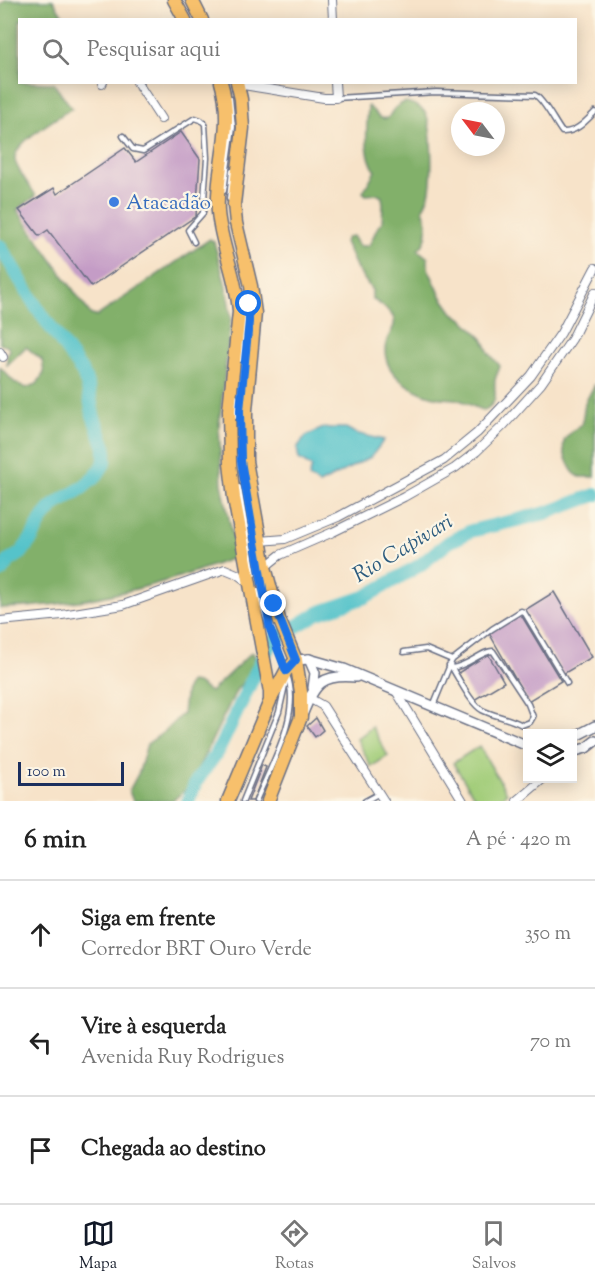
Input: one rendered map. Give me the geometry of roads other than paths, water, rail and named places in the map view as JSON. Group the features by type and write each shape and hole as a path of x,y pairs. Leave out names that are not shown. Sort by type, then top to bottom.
{"main road":[{"path":"174,0 184,18"},
{"path":"192,0 201,18"},
{"path":"222,84 227,120 218,192 218,213 239,312 229,410 230,454 234,498 268,677 270,701"},
{"path":"234,84 241,99 243,129 235,184 236,223 254,304 246,410 245,444 248,477 265,567 279,619 294,657 300,681 301,717 268,801"},
{"path":"228,801 270,701 294,657"}],"street":[{"path":"332,0 333,18"},
{"path":"139,84 161,119"},
{"path":"239,84 336,98 335,84"},
{"path":"260,541 285,539 338,518 444,460 477,434 531,376 561,333 595,268"},
{"path":"265,567 280,555 404,497 455,468 487,441 541,384 572,339 595,292"},
{"path":"531,376 541,384"},
{"path":"477,434 487,441"},
{"path":"0,621 62,615 123,605 225,569 237,574 250,584"},
{"path":"294,657 364,678 523,741"},
{"path":"294,657 315,673 301,717"},
{"path":"310,694 329,678 344,676 364,678"},
{"path":"396,691 463,801"},
{"path":"310,694 323,706 384,801"},
{"path":"577,736 595,726"},
{"path":"577,755 595,741"},
{"path":"577,751 586,748"},
{"path":"517,801 538,783"}],"lane":[{"path":"180,0 189,18"},
{"path":"186,0 195,18"},
{"path":"233,84 238,128 229,206 233,235 246,287 249,313 240,410 241,461 270,629 294,657"},
{"path":"236,223 236,200 247,135 243,94 250,86"},
{"path":"336,98 436,92 535,95 544,104 562,132 570,133 595,112"},
{"path":"123,136 133,149 143,151 195,118 205,124 207,158 203,213 188,230 194,242"},
{"path":"433,706 452,660 492,629 521,611 524,612 567,683"},
{"path":"404,652 426,649 452,660"},
{"path":"493,651 528,704 533,717 531,722 522,725 509,718 482,710 474,703 451,666 463,666 486,652 493,651"},
{"path":"243,801 279,711 284,693 286,671"},
{"path":"256,801 291,710 292,688 286,671"},
{"path":"365,801 379,793"}],"water":[{"path":"323,428 346,428 355,433 384,440 371,457 319,484 309,477 312,467 299,459 297,448 306,436"}],"waterway":[{"path":"0,246 37,308 83,373 93,415 105,447 105,462 96,476 82,488 54,505 42,519 21,553 9,561 0,572"},
{"name":"Rio Capivari","path":"188,801 196,782 218,751 265,653 277,638 318,613 365,597 420,565 449,542 471,531 546,513 595,495"}],"place":[{"name":"Atacadão","path":"114,202"}]}
